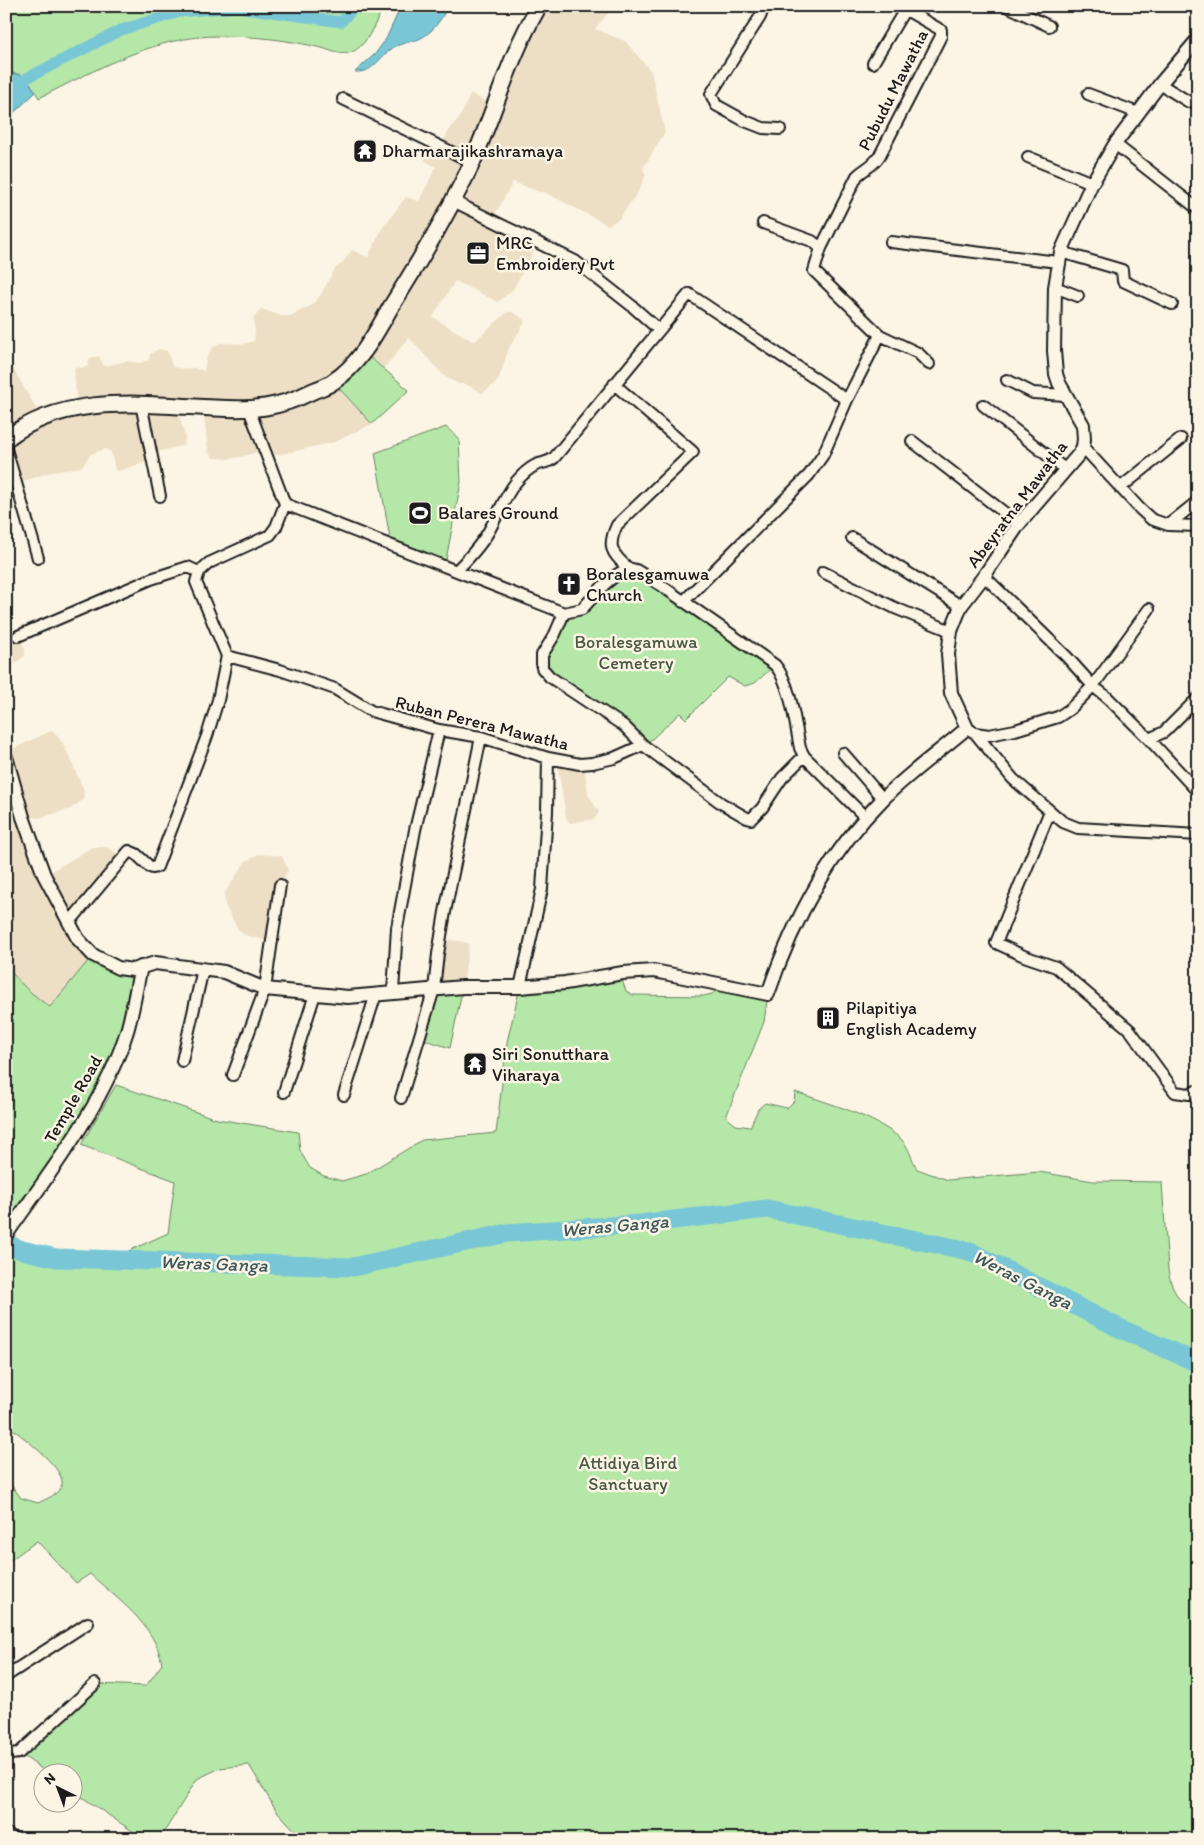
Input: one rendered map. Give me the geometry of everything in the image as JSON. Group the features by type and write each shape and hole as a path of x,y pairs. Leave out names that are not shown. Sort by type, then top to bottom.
{"main road":[{"path":"6,439 41,418 58,412 86,407 141,404 249,409 266,407 294,401 333,382 350,370 377,330 454,201 472,162 524,34 539,6"}],"street":[{"path":"764,6 760,17 711,94 716,105 745,121 764,128 780,129"},
{"path":"1007,6 1049,26"},
{"path":"873,63 906,8"},
{"name":"Pubudu Mawatha","path":"821,248 857,176 876,162 941,36 941,30 906,8"},
{"name":"Abeyratna Mawatha","path":"1198,39 1160,84 1115,144 1092,183 1059,257 1055,287 1054,351 1058,383 1083,425 1083,447 1066,470 1019,524 961,606 950,631 948,654 951,694 971,730 1013,780 1064,822 1078,828 1198,834"},
{"path":"1160,84 1189,102"},
{"path":"1088,94 1138,113"},
{"path":"343,100 472,162"},
{"path":"1115,144 1198,209"},
{"path":"1028,157 1092,183"},
{"path":"454,201 575,261 658,329"},
{"path":"763,222 812,241 821,248 814,271 880,335 918,353 929,364"},
{"path":"891,242 1059,257 1122,270 1123,281 1172,304"},
{"path":"1055,287 1078,296"},
{"path":"458,570 490,529 507,494 516,482 527,470 537,464 548,463 554,458 658,329 689,294 847,400"},
{"path":"683,602 809,475 823,455 847,400 880,335"},
{"path":"1007,380 1032,393 1066,395"},
{"path":"614,384 693,452 617,525 612,535 611,548 619,560 628,568 636,570 658,584 775,664 782,672 800,748 804,756 866,818"},
{"path":"141,404 160,496"},
{"path":"983,405 1066,470"},
{"path":"69,923 129,851 136,854 150,867 157,866 207,736 218,700 227,656 196,582 199,572 209,563 270,535 276,527 285,504 249,409"},
{"path":"1120,488 1181,439"},
{"path":"912,441 1019,524"},
{"path":"1083,447 1151,520 1168,524 1198,526"},
{"path":"6,449 38,558"},
{"path":"1168,524 1198,501"},
{"path":"285,504 564,612 582,609 610,580 628,568"},
{"path":"852,538 961,606"},
{"path":"18,636 151,579 188,567 199,572"},
{"path":"823,572 895,608 950,631"},
{"path":"984,576 1067,657 1093,686 1108,698 1149,739 1198,792"},
{"path":"6,757 22,817 44,875 69,923 78,939 98,959 118,968 126,970 155,963 203,969 224,972 265,989 348,997 463,987 520,987 565,983 623,973 654,971 768,994 778,963 796,922 833,862 866,818 883,799 915,770 971,730 989,735 1006,732 1058,717 1070,709 1093,686 1150,609"},
{"path":"564,612 555,634 542,655 542,668 550,677 624,726 643,745 732,810 751,819 762,808 782,778 804,756"},
{"name":"Ruban Perera Mawatha","path":"227,656 280,670 335,690 371,711 439,730 481,737 548,758 580,764 592,763 614,758 632,748 643,745"},
{"path":"1149,739 1164,732 1198,698"},
{"path":"393,992 397,928 415,830 439,730"},
{"path":"401,1098 434,989 444,921 481,737"},
{"path":"843,753 883,799"},
{"path":"520,987 542,889 548,758"},
{"path":"1050,811 996,943 1024,956 1056,967 1130,1030 1175,1092 1189,1094 1198,1090"},
{"path":"233,1074 265,989 280,885"},
{"name":"Temple Road","path":"6,1235 71,1141 107,1080 127,1031 141,967"},
{"path":"182,1061 203,969"},
{"path":"284,1092 315,994"},
{"path":"344,1095 376,994"},
{"path":"6,1676 88,1623"},
{"path":"6,1749 10,1754 19,1753 95,1684"},
{"path":"6,1833 15,1839"}],"shaded area":[{"path":"511,6 614,6 595,29 625,41 651,71 665,132 643,169 646,175 638,192 619,219 608,225 544,192 539,192 513,182 492,220 538,243 513,290 498,302 455,281 433,317 474,342 507,312 513,312 522,318 525,322 509,348 498,381 483,393 465,384 459,384 445,377 409,338 384,368 367,355 336,385 372,424 335,442 268,457 265,450 227,459 213,458 208,451 203,407 176,405 185,436 184,445 157,452 153,460 118,471 115,470 111,452 105,449 91,454 82,466 77,468 48,473 6,487 6,356 41,417 77,407 74,368 87,367 90,358 99,356 105,366 126,361 140,363 149,360 150,354 158,349 167,351 173,367 194,368 204,371 206,359 212,348 220,343 243,344 254,341 253,318 261,309 282,316 290,316 312,305 321,294 334,270 352,250 368,257 383,227 406,197 419,201 436,167 424,160 432,144 440,147 451,127 460,117 471,93 494,107 533,17"},
{"path":"6,622 18,634 25,649 25,656 6,670"},
{"path":"53,730 64,745 84,790 83,800 70,809 39,818 23,817 45,875 93,847 106,847 124,857 69,923 93,955 50,1007 32,995 6,964 6,819 22,817 6,752"},
{"path":"557,760 580,764 585,772 588,794 599,812 595,819 570,823 566,818"},
{"path":"258,854 282,856 288,870 280,885 272,942 244,935 237,928 225,905 224,894 245,862"},
{"path":"441,938 469,943 463,987 434,989"}],"green space":[{"path":"6,6 384,6 363,44 352,52 337,53 310,45 272,39 234,36 197,37 173,41 127,56 39,98 27,80 13,73 6,73"},
{"path":"367,355 409,390 372,424 336,385"},
{"name":"Balares Ground","path":"446,427 459,439 461,482 445,565 391,544 375,453"},
{"name":"Boralesgamuwa Cemetery","path":"628,568 775,665 755,683 745,686 728,677 686,719 680,713 643,745 550,677 542,655 564,613 573,612"},
{"path":"93,955 141,967 117,1058 6,1235 6,964 26,988 50,1007"},
{"name":"Attidiya Bird Sanctuary","path":"622,980 626,991 633,995 703,996 712,994 723,985 768,994 764,1022 726,1117 736,1125 750,1127 758,1109 765,1103 787,1108 794,1101 795,1092 851,1111 878,1124 901,1139 917,1169 948,1180 1039,1172 1093,1181 1162,1182 1170,1278 1178,1296 1198,1316 1198,1839 306,1839 300,1836 276,1810 249,1765 220,1768 197,1779 166,1829 156,1839 144,1839 82,1797 82,1762 32,1762 19,1753 95,1684 146,1686 162,1664 152,1637 144,1625 123,1603 90,1574 76,1583 37,1541 6,1563 6,1478 21,1498 38,1503 59,1491 62,1484 61,1477 49,1460 6,1424 6,1244 56,1258 111,1259 168,1233 175,1181 81,1145 116,1085 217,1119 298,1132 300,1151 310,1168 324,1176 342,1181 366,1174 422,1140 496,1133 507,1042 520,987"},
{"path":"463,987 450,1048 419,1038 434,989"}],"water":[{"path":"401,6 447,6 440,21 428,34 419,39 400,44 371,68 355,72 375,54 386,39"},
{"path":"6,73 21,75 36,92 6,120"}],"waterway":[{"path":"27,78 121,30 179,12 236,7 341,22 355,6"},
{"name":"Weras Ganga","path":"6,1244 56,1258 353,1267 507,1233 640,1224 767,1209 969,1251 1119,1328 1198,1363"}],"place":[{"name":"Dharmarajikashramaya","path":"365,151"},
{"name":"MRC Embroidery Pvt","path":"478,253"},
{"name":"Balares Ground","path":"420,513"},
{"name":"Boralesgamuwa Church","path":"569,584"},
{"name":"Pilapitiya English Academy","path":"828,1018"},
{"name":"Siri Sonutthara Viharaya","path":"475,1064"}]}
